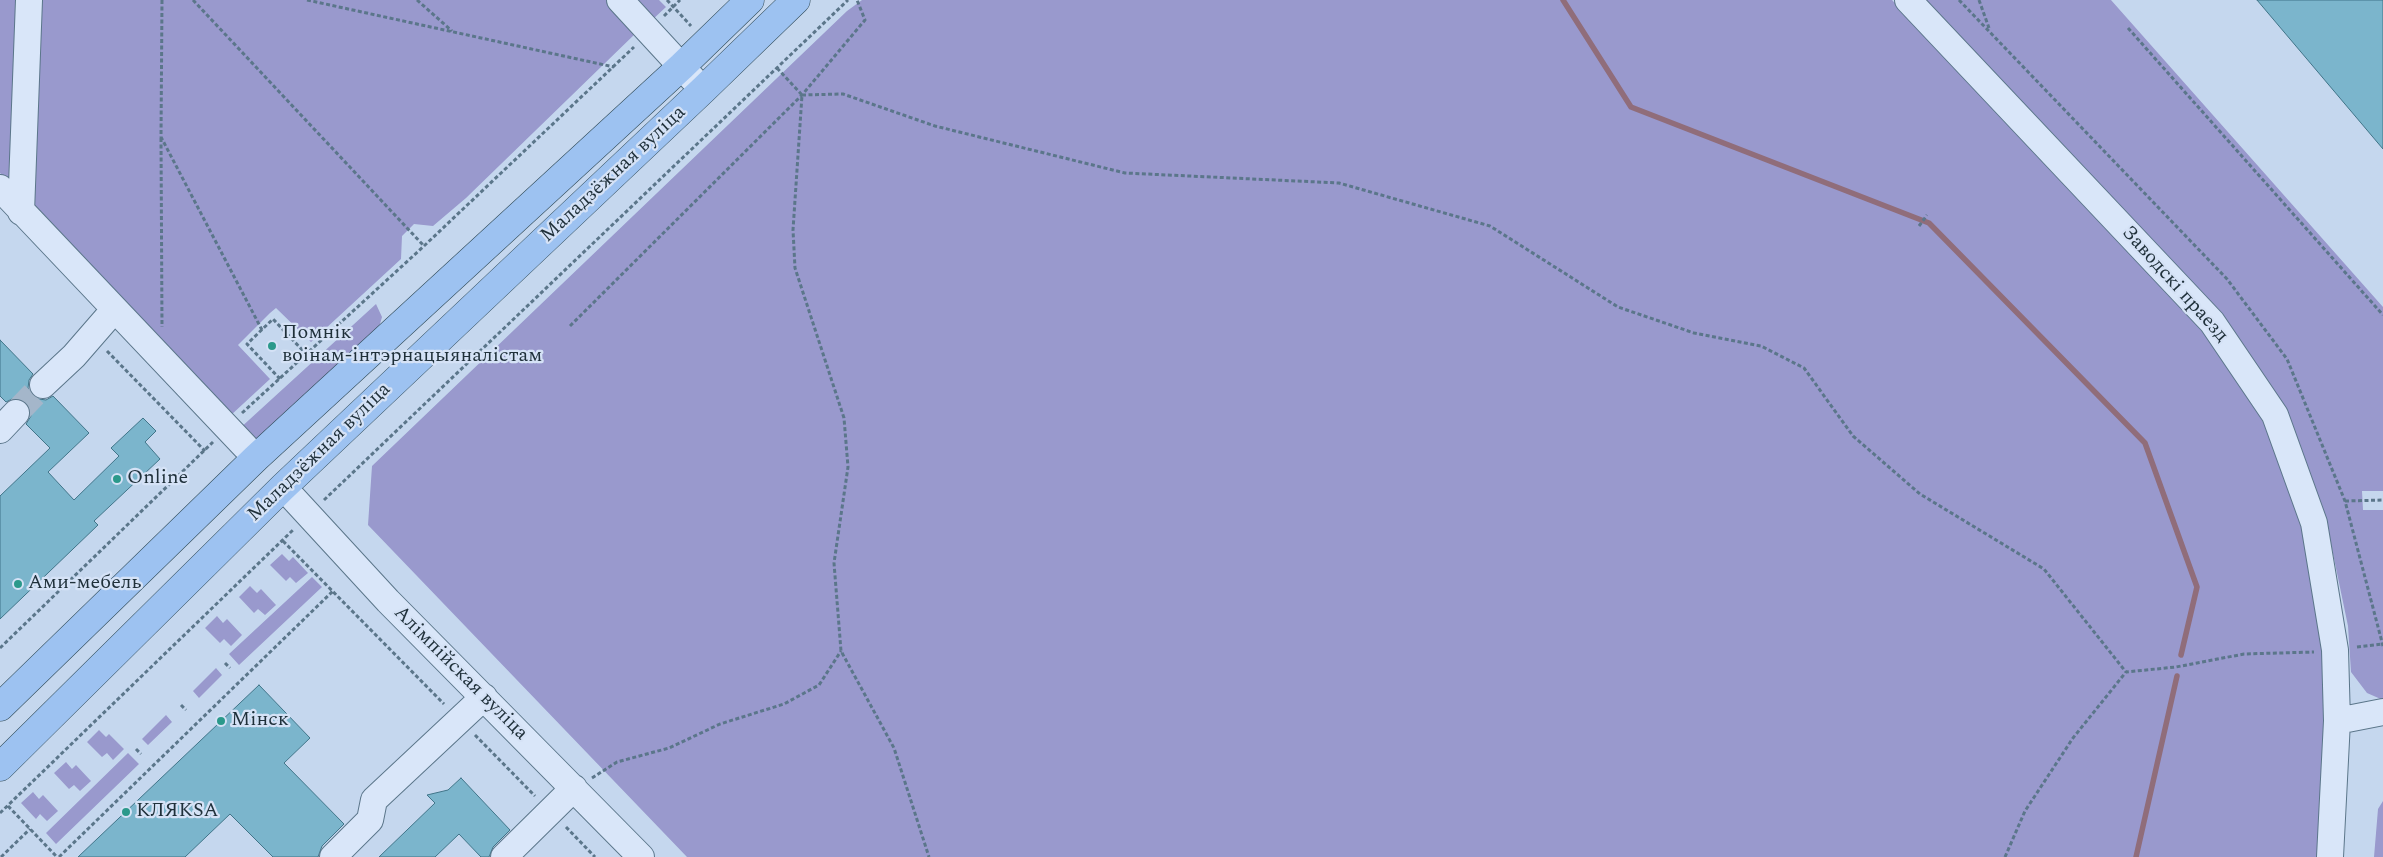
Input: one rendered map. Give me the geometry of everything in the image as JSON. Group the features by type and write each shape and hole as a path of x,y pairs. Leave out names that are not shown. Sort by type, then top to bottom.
{"main road":[{"name":"Маладзёжная вуліца","path":"0,707 256,458 682,66 750,0"},
{"name":"Маладзёжная вуліца","path":"0,767 283,487 796,0"},
{"path":"256,458 283,487"}],"street":[{"path":"620,0 703,90"},
{"name":"Заводскі праезд","path":"1908,0 2212,322 2274,415 2314,523 2335,650 2337,721 2330,857"},
{"path":"21,212 24,7"},
{"path":"0,188 256,458"},
{"path":"43,385 74,356 114,310"},
{"name":"Алімпійская вуліца","path":"283,487 388,601 641,857"},
{"path":"333,857 370,820 374,800 484,697"},
{"path":"2337,721 2383,712"},
{"path":"504,857 574,788"}],"path":[{"path":"162,0 162,333"},
{"path":"193,0 424,246"},
{"path":"308,0 614,67"},
{"path":"417,0 454,32"},
{"path":"667,0 706,43"},
{"path":"0,648 184,472 227,428 614,67 680,0"},
{"path":"0,813 309,514 848,0"},
{"path":"570,326 802,95 865,20 857,0"},
{"path":"1979,0 1990,31"},
{"path":"2128,28 2383,315"},
{"path":"777,68 802,95 793,230 794,268 844,418 848,467 834,562 841,652 894,748 930,857"},
{"path":"802,95 843,94 935,126 1125,173 1339,183 1490,226 1618,307 1694,333 1761,346 1804,368 1853,436 1920,494 2044,569 2126,672"},
{"path":"161,137 262,330"},
{"path":"1919,226 1926,215"},
{"path":"280,379 247,344 273,319 307,355"},
{"path":"2345,501 2383,500"},
{"path":"283,540 595,857"},
{"path":"8,806 58,857 333,592"},
{"path":"2005,857 2025,811 2073,738 2126,672 2176,667 2244,654 2303,654 2383,644"},
{"path":"574,788 617,762 668,748 720,724 784,704 819,685 841,652"},
{"path":"225,663 230,668"},
{"path":"181,705 186,710"},
{"path":"136,749 142,754"},
{"path":"1,857 30,829"}],"shaded area":[{"path":"0,0 607,0 637,32 466,198 433,226 414,224 402,236 401,259 311,342 276,308 270,313 238,345 270,379 230,416 0,173"},
{"path":"639,0 659,0 666,7 651,21 639,8"},
{"path":"862,0 1892,0 2204,329 2263,421 2303,523 2326,651 2319,857 687,857 368,525 372,466 847,11"},
{"path":"1924,0 2111,0 2383,307 2383,491 2362,491 2363,510 2383,510 2383,700 2367,693 2351,672 2348,626 2326,520 2284,410"},
{"path":"376,304 382,317 378,331 257,440 238,430"},
{"path":"282,554 289,561 293,557 308,573 296,583 290,577 286,581 270,565"},
{"path":"312,577 322,587 239,665 229,654"},
{"path":"250,586 257,593 261,589 276,605 265,615 258,609 254,613 239,597"},
{"path":"217,616 223,623 227,619 242,635 231,646 224,639 220,643 205,628"},
{"path":"216,668 222,675 199,698 193,691"},
{"path":"166,715 172,722 148,745 142,739"},
{"path":"99,730 106,737 109,734 124,749 113,760 107,753 102,757 87,742"},
{"path":"128,753 139,764 56,844 46,833"},
{"path":"66,762 72,769 76,765 91,781 80,791 74,785 69,789 54,773"},
{"path":"33,792 39,799 43,795 58,811 47,821 40,814 36,819 21,803"},
{"path":"2383,801 2383,857 2374,857 2378,809"}],"building":[{"path":"2257,0 2383,0 2383,149"},
{"path":"0,340 33,374 29,380 28,388 32,396 46,400 53,396 89,433 48,472 74,500 119,456 111,448 143,418 156,431 145,442 160,459 94,521 98,525 0,619 0,496 50,448 26,424 31,416 27,402 19,398 6,402 0,396"},
{"path":"259,685 310,738 284,763 344,824 322,846 318,857 273,857 230,814 185,857 78,857"},
{"path":"461,778 510,830 493,847 489,857 481,857 459,834 435,857 379,857 435,803 427,795 448,790"}],"waterway":[{"path":"1563,0 1631,107 1929,223 2145,443 2197,587 2181,655"},
{"path":"2136,857 2177,676"}],"tunnel":[{"path":"16,413 43,385"}],"place":[{"name":"Помнік воінам-інтэрнацыяналістам","path":"272,346"},
{"name":"Online","path":"117,479"},
{"name":"Ами-мебель","path":"18,584"},
{"name":"Мінск","path":"221,721"},
{"name":"КЛЯКSА","path":"126,812"}]}
